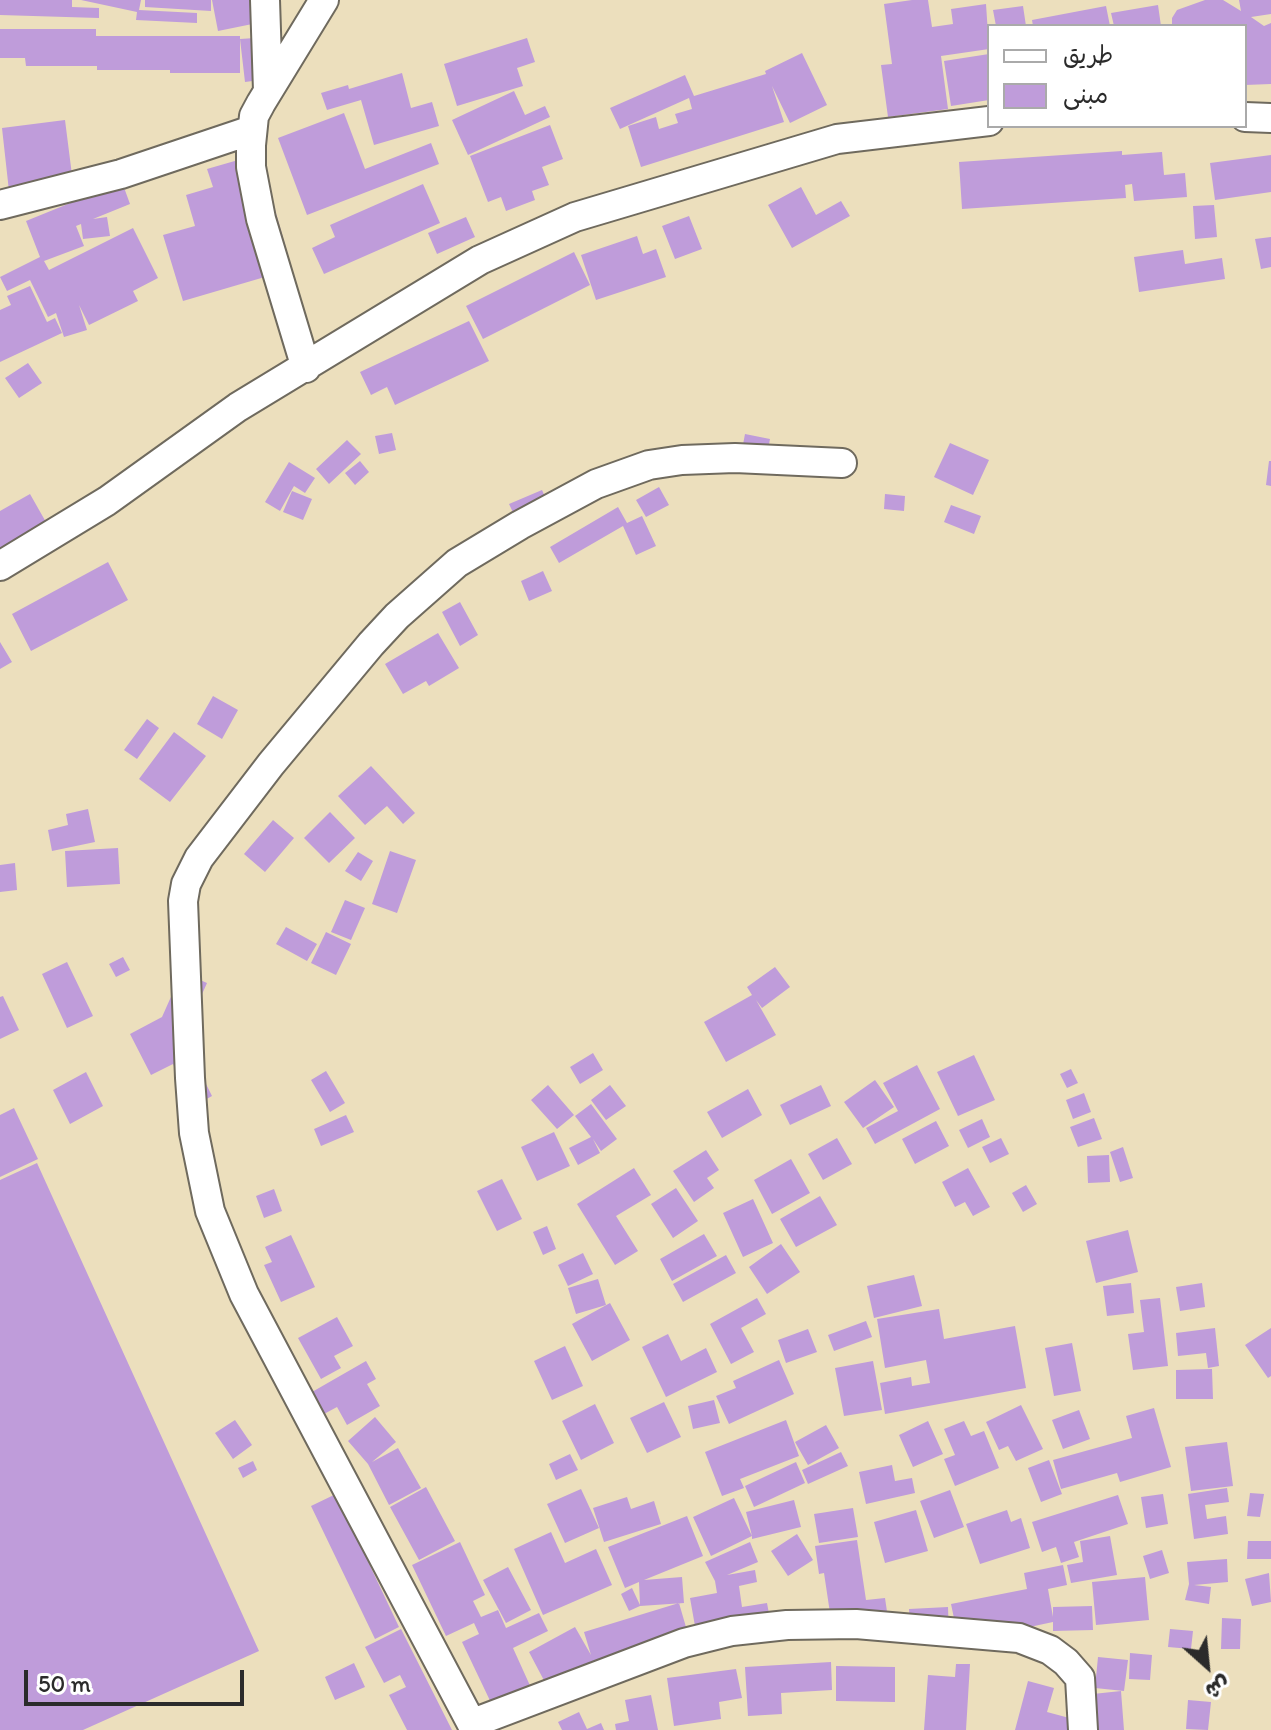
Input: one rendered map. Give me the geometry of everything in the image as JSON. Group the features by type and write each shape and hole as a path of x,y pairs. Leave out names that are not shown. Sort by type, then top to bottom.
{"street":[{"path":"265,0 268,91"},
{"path":"306,368 261,219 251,167 252,130 254,116 324,0"},
{"path":"1247,117 1271,118"},
{"path":"0,566 107,501 238,407 480,260 575,217 837,139 987,121"},
{"path":"0,205 121,174 252,130"},
{"path":"842,463 735,458 649,465 596,484 520,525 457,563 397,616 235,811 199,858 186,884 183,901 194,1133 210,1211 244,1294 474,1726 684,1643 732,1631 773,1626 856,1624 1019,1638 1050,1650 1080,1678 1083,1730"}],"building":[{"path":"0,0 72,0 72,7 99,8 99,18 0,15"},
{"path":"81,0 141,0 139,10 197,13 197,23 136,20 137,12"},
{"path":"145,0 211,0 211,11 145,7"},
{"path":"212,0 268,0 272,20 218,31"},
{"path":"928,0 932,27 953,24 951,9 986,4 987,49 941,56 948,109 888,117 881,65 892,64 884,4"},
{"path":"1205,0 1223,0 1241,11 1239,0 1271,0 1271,14 1251,17 1264,26 1271,23 1271,84 1247,85 1247,24 1172,24 1177,10"},
{"path":"1158,5 1161,24 1114,24 1111,13"},
{"path":"1023,6 1026,24 996,24 993,10"},
{"path":"1106,6 1110,24 1033,24 1032,20"},
{"path":"0,29 96,29 96,36 240,36 240,73 26,66 25,58 0,58"},
{"path":"255,38 260,80 245,82 240,39"},
{"path":"527,38 535,62 517,68 523,86 457,106 444,64"},
{"path":"802,53 827,105 790,123 772,86 784,122 641,167 628,126 656,117 659,129 678,123 675,114 692,109 689,98 620,129 610,108 685,75 694,96 766,74 765,71"},
{"path":"987,54 987,100 951,106 944,61"},
{"path":"402,73 411,108 432,102 439,126 374,145 361,100 327,110 321,93 348,85 349,89"},
{"path":"514,91 525,115 545,106 550,117 468,155 452,120"},
{"path":"344,113 365,169 431,143 439,164 307,215 278,138"},
{"path":"65,120 73,183 9,191 2,128"},
{"path":"550,125 563,159 542,167 549,185 532,191 535,200 506,211 501,197 488,202 470,156"},
{"path":"1122,151 1122,155 1162,152 1164,175 1185,173 1187,197 1134,201 1132,184 1125,185 1126,198 962,209 959,162"},
{"path":"259,154 292,269 183,301 163,235 195,226 186,195 213,187 207,169"},
{"path":"1271,155 1271,192 1215,200 1210,163"},
{"path":"122,182 130,204 93,219 107,217 110,236 83,239 81,224 76,226 84,246 44,261 49,270 133,228 158,278 133,291 138,301 89,325 79,305 87,330 64,337 56,313 48,317 30,280 7,291 0,277 40,257 26,221"},
{"path":"423,184 440,223 324,274 312,248 335,237 330,225"},
{"path":"801,187 816,215 841,201 850,216 792,248 768,205"},
{"path":"1214,205 1217,237 1195,239 1193,206"},
{"path":"689,216 702,249 675,259 662,226"},
{"path":"466,217 475,237 437,254 428,233"},
{"path":"637,236 643,254 656,249 666,277 596,300 581,255"},
{"path":"1271,237 1271,267 1261,269 1255,239"},
{"path":"1183,250 1185,264 1222,258 1225,279 1139,292 1134,257"},
{"path":"574,252 590,285 483,339 466,306"},
{"path":"30,286 47,322 55,318 62,333 0,362 0,310 11,305 7,296"},
{"path":"469,321 489,361 395,405 387,387 371,395 360,372"},
{"path":"28,363 42,383 19,398 5,378"},
{"path":"392,433 396,450 379,454 375,436"},
{"path":"745,434 770,439 765,465 740,460"},
{"path":"347,440 361,454 329,484 316,469"},
{"path":"950,443 989,460 973,495 934,477"},
{"path":"360,461 369,472 355,485 345,473"},
{"path":"1271,461 1271,486 1266,485"},
{"path":"289,462 315,478 305,493 294,486 280,511 265,502"},
{"path":"659,487 669,505 646,517 636,500"},
{"path":"542,490 553,514 521,529 509,504"},
{"path":"292,491 312,499 303,520 283,512"},
{"path":"30,494 59,545 0,579 0,511"},
{"path":"885,494 905,496 904,511 884,509"},
{"path":"951,505 981,516 974,534 944,522"},
{"path":"618,507 627,523 642,516 656,546 636,555 623,526 559,563 550,547"},
{"path":"108,562 128,600 31,651 12,614"},
{"path":"543,571 552,591 529,601 521,581"},
{"path":"460,602 478,635 460,646 442,612"},
{"path":"438,633 459,668 429,686 426,681 403,694 385,664"},
{"path":"0,642 12,662 0,669"},
{"path":"213,696 238,710 222,739 197,724"},
{"path":"147,719 159,728 137,759 124,750"},
{"path":"174,732 206,756 170,802 139,779"},
{"path":"371,766 415,813 403,824 387,806 365,825 338,796"},
{"path":"88,809 95,842 52,851 48,830 68,825 66,814"},
{"path":"330,812 355,838 329,863 304,838"},
{"path":"273,820 294,838 265,872 244,854"},
{"path":"118,848 120,884 67,887 65,851"},
{"path":"390,851 416,860 397,913 372,904"},
{"path":"358,852 373,861 361,881 345,871"},
{"path":"15,863 17,890 0,892 0,865"},
{"path":"345,900 365,908 351,940 331,932"},
{"path":"286,927 317,944 307,961 276,944"},
{"path":"326,932 351,944 336,975 311,963"},
{"path":"123,957 130,970 116,977 109,964"},
{"path":"67,962 93,1016 67,1028 42,974"},
{"path":"775,967 790,987 762,1008 756,1000 776,1035 726,1062 704,1022 752,995 747,987"},
{"path":"182,972 207,983 186,1030 177,1026 212,1096 194,1106 173,1064 151,1075 130,1034 162,1017"},
{"path":"3,996 19,1030 0,1039 0,997"},
{"path":"593,1053 603,1070 580,1084 570,1067"},
{"path":"974,1055 995,1100 958,1116 937,1072"},
{"path":"917,1065 940,1109 875,1144 866,1128 898,1111 883,1083"},
{"path":"1071,1069 1078,1083 1067,1088 1060,1074"},
{"path":"326,1071 345,1103 330,1112 311,1080"},
{"path":"86,1072 103,1106 70,1124 53,1090"},
{"path":"875,1080 894,1107 863,1128 844,1102"},
{"path":"548,1085 574,1115 557,1129 531,1100"},
{"path":"610,1085 626,1106 606,1120 591,1100"},
{"path":"821,1085 831,1106 790,1125 780,1105"},
{"path":"748,1089 762,1115 722,1138 707,1112"},
{"path":"1084,1093 1091,1112 1073,1119 1066,1100"},
{"path":"591,1104 617,1139 601,1151 593,1139 600,1153 578,1165 569,1148 591,1137 575,1116"},
{"path":"14,1108 38,1159 0,1177 0,1115"},
{"path":"346,1115 354,1132 321,1146 314,1129"},
{"path":"1094,1118 1102,1139 1078,1147 1070,1127"},
{"path":"982,1119 990,1137 968,1148 959,1130"},
{"path":"936,1121 949,1146 915,1164 902,1139"},
{"path":"554,1132 570,1166 537,1181 521,1147"},
{"path":"837,1138 852,1164 823,1180 808,1154"},
{"path":"1001,1138 1009,1154 990,1163 982,1147"},
{"path":"1123,1147 1133,1178 1120,1182 1110,1152"},
{"path":"706,1150 719,1170 707,1178 714,1188 694,1202 673,1171"},
{"path":"1109,1155 1110,1182 1088,1183 1087,1156"},
{"path":"791,1159 810,1193 772,1214 754,1180"},
{"path":"37,1163 259,1651 83,1730 0,1730 0,1180"},
{"path":"634,1168 651,1195 616,1216 638,1251 615,1265 577,1204"},
{"path":"968,1168 990,1207 973,1216 965,1202 955,1207 942,1182"},
{"path":"502,1179 522,1219 497,1231 477,1191"},
{"path":"1026,1185 1037,1204 1023,1212 1012,1193"},
{"path":"676,1188 698,1221 673,1238 651,1204"},
{"path":"274,1189 282,1211 264,1218 256,1196"},
{"path":"820,1196 837,1225 796,1247 780,1219"},
{"path":"753,1199 773,1243 743,1257 723,1213"},
{"path":"547,1226 556,1249 543,1255 533,1232"},
{"path":"1128,1230 1138,1272 1096,1283 1086,1241"},
{"path":"704,1234 717,1256 672,1281 660,1259"},
{"path":"291,1235 315,1287 281,1302 264,1265 272,1262 265,1247"},
{"path":"781,1244 800,1272 767,1294 749,1267"},
{"path":"583,1253 593,1274 568,1286 558,1265"},
{"path":"726,1255 736,1273 683,1302 673,1284"},
{"path":"914,1275 922,1306 874,1318 867,1286"},
{"path":"598,1279 606,1305 576,1314 568,1288"},
{"path":"1131,1283 1134,1313 1107,1316 1103,1286"},
{"path":"1202,1283 1205,1307 1180,1311 1176,1287"},
{"path":"757,1298 766,1314 741,1328 754,1352 731,1364 710,1324"},
{"path":"1160,1298 1168,1366 1133,1370 1128,1334 1144,1332 1140,1300"},
{"path":"610,1303 630,1340 592,1361 572,1324"},
{"path":"939,1309 944,1339 1015,1326 1026,1388 885,1414 880,1383 911,1377 912,1386 930,1383 926,1360 885,1368 877,1319"},
{"path":"337,1317 353,1346 334,1356 341,1368 321,1379 298,1338"},
{"path":"866,1321 872,1337 834,1351 828,1335"},
{"path":"1215,1328 1219,1366 1208,1368 1206,1353 1178,1356 1176,1333"},
{"path":"1271,1328 1271,1376 1268,1378 1245,1345"},
{"path":"808,1329 817,1352 786,1363 778,1340"},
{"path":"668,1334 681,1361 706,1348 717,1372 666,1397 642,1347"},
{"path":"1072,1343 1081,1391 1054,1396 1045,1348"},
{"path":"565,1346 583,1386 552,1400 534,1361"},
{"path":"779,1360 794,1394 729,1424 716,1396 736,1388 733,1381"},
{"path":"366,1361 376,1379 367,1384 380,1406 347,1425 337,1407 324,1414 312,1392"},
{"path":"873,1361 882,1410 844,1416 835,1368"},
{"path":"1212,1369 1213,1399 1176,1399 1176,1370"},
{"path":"714,1400 720,1423 693,1429 688,1406"},
{"path":"664,1402 681,1437 647,1453 630,1418"},
{"path":"595,1404 614,1443 581,1460 562,1421"},
{"path":"1021,1405 1043,1449 1016,1461 1008,1446 999,1450 986,1422"},
{"path":"1154,1408 1171,1467 1120,1482 1117,1473 1061,1489 1053,1460 1132,1438 1126,1416"},
{"path":"1079,1410 1090,1439 1063,1449 1052,1420"},
{"path":"375,1417 396,1442 372,1462 398,1448 421,1488 389,1505 368,1464 348,1441"},
{"path":"235,1420 252,1445 233,1459 215,1433"},
{"path":"786,1420 799,1456 740,1479 744,1488 722,1496 705,1452"},
{"path":"928,1421 943,1454 913,1467 899,1435"},
{"path":"964,1421 971,1436 984,1431 999,1468 955,1486 944,1459 955,1455 944,1429"},
{"path":"826,1425 839,1448 808,1465 795,1442"},
{"path":"1227,1442 1233,1486 1191,1491 1185,1447"},
{"path":"841,1452 848,1466 808,1484 802,1470"},
{"path":"570,1454 578,1470 556,1480 549,1464"},
{"path":"1049,1460 1062,1494 1041,1502 1028,1468"},
{"path":"253,1461 257,1470 243,1478 238,1468"},
{"path":"796,1462 805,1483 754,1507 745,1486"},
{"path":"892,1465 895,1481 912,1478 915,1493 866,1504 859,1472"},
{"path":"426,1487 455,1541 419,1560 390,1507"},
{"path":"1227,1488 1229,1502 1205,1505 1207,1519 1226,1516 1228,1534 1194,1539 1188,1494"},
{"path":"581,1489 599,1528 565,1543 547,1504"},
{"path":"950,1490 964,1527 934,1538 920,1501"},
{"path":"1250,1493 1264,1494 1260,1517 1247,1516"},
{"path":"336,1494 399,1627 375,1639 311,1506"},
{"path":"1163,1494 1168,1524 1146,1528 1141,1497"},
{"path":"1118,1495 1128,1524 1074,1542 1079,1557 1061,1563 1056,1547 1042,1552 1032,1522"},
{"path":"627,1497 631,1509 654,1501 661,1524 604,1542 593,1508"},
{"path":"734,1498 752,1536 711,1556 693,1517"},
{"path":"794,1500 801,1527 752,1539 746,1512"},
{"path":"853,1508 858,1537 819,1543 814,1514"},
{"path":"916,1510 928,1551 885,1563 874,1522"},
{"path":"1007,1510 1011,1522 1021,1518 1030,1548 980,1564 966,1524"},
{"path":"687,1516 703,1556 644,1580 682,1577 684,1603 640,1606 629,1611 621,1594 632,1588 640,1605 639,1582 625,1588 608,1547"},
{"path":"551,1532 565,1563 596,1549 612,1585 543,1615 514,1549"},
{"path":"797,1534 813,1560 788,1576 771,1551"},
{"path":"1110,1536 1117,1575 1071,1583 1067,1565 1083,1562 1080,1541"},
{"path":"857,1540 866,1600 885,1598 889,1625 833,1633 824,1573 819,1574 815,1546"},
{"path":"1248,1541 1271,1541 1271,1559 1247,1559"},
{"path":"460,1542 485,1595 473,1601 481,1617 498,1610 506,1628 539,1613 548,1631 513,1648 532,1690 494,1709 462,1642 479,1634 474,1623 446,1636 412,1565"},
{"path":"750,1542 758,1562 727,1575 755,1570 757,1582 739,1586 742,1607 767,1603 772,1630 698,1643 690,1598 717,1593 715,1581 705,1562"},
{"path":"1162,1550 1169,1573 1150,1579 1143,1556"},
{"path":"1227,1559 1228,1582 1194,1585 1211,1587 1209,1604 1185,1600 1189,1584 1187,1562"},
{"path":"1063,1565 1067,1585 1048,1589 1053,1617 1053,1607 1092,1606 1093,1630 1053,1631 1053,1622 959,1642 951,1604 1027,1589 1024,1573"},
{"path":"508,1567 531,1610 506,1623 483,1580"},
{"path":"1269,1573 1271,1602 1252,1606 1245,1579"},
{"path":"1145,1577 1149,1620 1096,1625 1092,1582"},
{"path":"679,1603 688,1634 594,1661 548,1688 529,1652 575,1627 591,1655 584,1632"},
{"path":"948,1607 949,1637 911,1638 909,1609"},
{"path":"1222,1618 1241,1619 1240,1649 1221,1649"},
{"path":"401,1629 452,1730 407,1730 389,1695 406,1687 400,1675 384,1683 365,1647"},
{"path":"1170,1629 1193,1631 1191,1649 1168,1647"},
{"path":"1130,1653 1152,1655 1150,1680 1129,1679"},
{"path":"1098,1657 1128,1660 1124,1691 1095,1688"},
{"path":"831,1662 832,1690 781,1693 782,1714 748,1716 745,1667"},
{"path":"354,1663 365,1687 335,1700 325,1677"},
{"path":"956,1664 970,1664 966,1730 924,1730 928,1675 955,1677"},
{"path":"836,1666 895,1667 895,1702 836,1701"},
{"path":"736,1669 742,1698 719,1702 721,1719 674,1726 667,1678"},
{"path":"1028,1681 1054,1688 1047,1712 1073,1719 1070,1730 1015,1730"},
{"path":"1121,1691 1124,1730 1096,1730 1093,1694"},
{"path":"651,1695 658,1730 616,1730 615,1724 629,1721 625,1700"},
{"path":"1188,1700 1211,1702 1208,1730 1186,1729"},
{"path":"579,1712 587,1729 601,1723 604,1730 562,1730 558,1722"}]}
